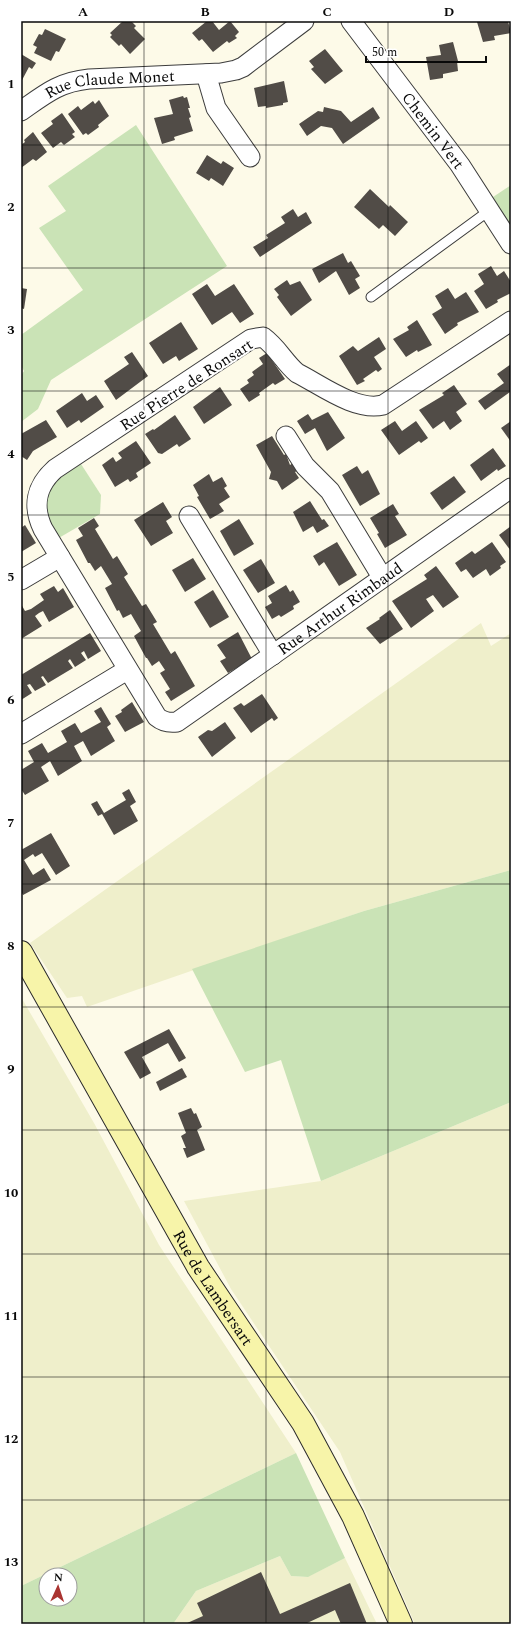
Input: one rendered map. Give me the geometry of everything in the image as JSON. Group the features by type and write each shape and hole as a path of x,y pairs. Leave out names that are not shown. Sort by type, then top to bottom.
{"main road":[{"name":"Rue de Lambersart","path":"21,952 198,1267 289,1399 307,1429 353,1516 401,1624"}],"street":[{"name":"Rue Claude Monet","path":"21,111 52,89 68,82 89,79 230,72 243,67 304,21"},
{"name":"Chemin Vert","path":"351,21 455,158 511,244"},
{"path":"206,74 216,108 250,157"},
{"name":"Rue Pierre de Ronsart","path":"166,722 157,716 127,670 43,529 37,513 38,492 48,475 251,339 264,338 275,346 291,368 297,373 349,400 374,407 383,405 511,321"},
{"path":"286,436 305,466 330,491 382,577"},
{"name":"Rue Arthur Rimbaud","path":"166,722 177,722 511,488"},
{"path":"188,516 273,655"},
{"path":"21,580 60,557"},
{"path":"21,734 127,670"}],"lane":[{"path":"370,297 490,210"}],"green space":[{"path":"136,125 227,266 51,380 38,409 21,422 21,376 24,371 21,365 21,335 83,290 39,228 66,211 48,186"},
{"path":"511,185 511,227 493,197"},
{"path":"81,464 101,495 100,514 57,539 46,518 46,493 54,480"},
{"path":"481,623 491,646 511,633 511,870 364,911 87,1007 82,996 67,998 30,943"},
{"path":"511,870 511,1102 321,1181 281,1060 245,1072 192,969 364,911"},
{"path":"21,997 94,1123 159,1245 296,1453 60,1567 38,1567 38,1578 21,1586"},
{"path":"511,1102 511,1624 415,1624 340,1452 231,1289 184,1201 321,1181"},
{"path":"296,1453 345,1558 308,1577 291,1576 280,1556 196,1591 173,1624 21,1624 21,1586 38,1578 38,1607 78,1607 78,1567 60,1567"},
{"path":"280,1556 291,1576 307,1577 345,1558 377,1624 173,1624 196,1591"}],"building":[{"path":"123,21 131,21 136,26 134,28 145,39 130,54 121,44 119,46 110,37 112,35 110,33"},
{"path":"207,21 212,21 219,30 230,21 239,32 235,36 237,38 229,43 227,41 213,52 202,39 199,41 192,33"},
{"path":"508,21 511,33 494,36 495,40 483,42 477,22"},
{"path":"45,29 66,39 59,52 56,51 51,61 34,53 37,47 33,45 39,34 42,35"},
{"path":"453,42 458,61 458,71 443,74 443,78 430,80 426,57 441,55 439,45"},
{"path":"325,49 343,71 325,84 311,69 314,67 309,61"},
{"path":"21,54 36,63 32,69 29,67 21,82"},
{"path":"284,81 288,102 283,103 283,105 266,108 266,106 258,107 254,88"},
{"path":"183,96 184,98 187,97 191,117 189,118 193,131 174,137 175,140 162,144 154,118 173,114 169,100"},
{"path":"99,100 109,116 98,125 99,127 88,135 86,133 83,135 68,114 78,106 81,110 93,101 95,104"},
{"path":"324,107 341,111 351,122 373,107 380,118 343,144 332,128 321,126 307,136 299,124 318,111 323,112"},
{"path":"62,113 75,132 72,134 75,137 64,145 61,142 53,148 41,133 53,124 51,121"},
{"path":"33,132 47,152 36,161 33,159 21,168 21,145"},
{"path":"207,155 221,164 223,161 234,168 223,186 211,178 209,181 196,173"},
{"path":"370,189 408,222 395,236 383,225 379,229 354,207"},
{"path":"293,209 298,217 306,212 312,223 260,257 253,247 268,238 266,235 285,223 281,217"},
{"path":"343,253 348,263 351,261 360,276 355,279 360,288 349,295 336,271 319,283 312,269"},
{"path":"491,266 497,276 504,271 511,282 511,293 497,300 498,302 486,309 474,291 484,284 478,274"},
{"path":"287,280 290,285 300,281 312,300 291,316 277,297 279,295 274,289"},
{"path":"207,284 215,296 234,284 254,314 240,323 232,312 212,325 192,294"},
{"path":"21,288 27,289 24,309 21,308"},
{"path":"448,288 455,299 466,292 479,312 457,323 458,325 445,334 432,314 442,308 435,296"},
{"path":"417,320 432,345 418,352 417,350 406,357 393,339 409,330 407,327"},
{"path":"181,322 198,349 179,361 176,356 163,364 149,343"},
{"path":"379,337 386,349 374,357 382,369 378,372 376,370 363,379 365,381 357,385 339,356 353,346 358,351"},
{"path":"132,352 148,376 116,400 104,381 129,364 124,357"},
{"path":"267,353 285,379 275,385 273,383 259,393 260,395 249,402 240,389 249,383 247,380 254,375 252,372 263,364 259,358"},
{"path":"511,364 510,392 485,410 478,401 504,383 497,374"},
{"path":"454,385 467,404 456,412 462,421 450,430 444,421 433,429 419,410 444,395 442,393"},
{"path":"220,387 232,405 204,424 193,407"},
{"path":"82,393 87,401 96,395 104,407 81,423 79,420 67,428 56,411"},
{"path":"328,412 345,438 327,451 315,428 305,434 297,421 308,414 312,420"},
{"path":"175,415 191,439 179,447 177,444 162,454 158,453 145,434 153,429 154,430"},
{"path":"46,420 57,437 33,451 27,460 21,456 21,434"},
{"path":"395,421 402,431 416,421 428,438 421,443 419,441 399,455 381,430"},
{"path":"511,421 511,442 501,428"},
{"path":"272,436 284,455 286,454 290,465 293,463 297,471 295,472 299,478 282,490 277,481 269,479 271,472 256,445"},
{"path":"136,441 151,463 136,473 138,477 130,482 128,479 115,487 102,465 113,457 116,462 122,458 118,453"},
{"path":"493,448 506,466 498,471 497,469 481,481 470,465"},
{"path":"357,466 362,474 368,470 380,494 360,506 342,475"},
{"path":"209,474 213,482 222,477 227,486 224,488 230,497 219,504 224,511 210,519 197,497 199,496 193,485"},
{"path":"454,476 466,492 442,510 430,493"},
{"path":"310,501 322,520 324,519 329,526 317,533 313,526 303,532 293,512"},
{"path":"163,502 172,517 166,521 173,533 151,546 134,520"},
{"path":"393,504 399,514 395,516 407,535 385,548 377,534 379,533 370,518"},
{"path":"94,518 99,526 95,529 113,559 117,556 128,574 124,577 142,606 146,604 157,622 153,624 171,654 175,651 195,686 171,701 165,692 170,689 160,673 165,670 159,661 152,666 146,658 134,636 141,631 131,614 123,618 119,610 117,611 105,588 112,584 101,566 95,571 90,563 88,563 76,540 83,536 78,528"},
{"path":"239,519 254,544 234,556 220,531"},
{"path":"25,525 36,543 21,552 21,528"},
{"path":"511,526 511,551 499,535"},
{"path":"337,542 357,575 339,586 324,562 319,566 313,556"},
{"path":"492,542 506,562 500,566 501,568 490,576 486,569 473,578 466,569 461,572 455,563 472,551 475,554"},
{"path":"193,558 206,579 185,592 172,570"},
{"path":"261,559 275,583 258,593 243,570"},
{"path":"436,566 459,597 443,608 433,595 426,599 434,611 411,628 392,601 427,579 424,575"},
{"path":"286,585 290,592 293,590 300,602 293,606 294,609 281,617 279,615 272,619 265,607 272,603 268,596"},
{"path":"54,586 58,592 63,588 74,607 49,622 43,611 39,613 35,616 42,626 21,639 21,604 25,611 31,609 44,600 40,594"},
{"path":"213,590 229,617 210,628 194,602"},
{"path":"390,610 403,629 380,644 366,628"},
{"path":"238,632 252,659 228,673 220,661 226,658 217,645"},
{"path":"90,633 101,651 88,659 84,651 81,653 86,660 75,667 70,659 68,661 73,668 48,683 43,676 41,677 46,685 35,691 30,684 27,685 32,693 21,700 21,675"},
{"path":"262,694 278,718 274,721 272,718 251,733 233,708 241,703 244,706"},
{"path":"132,702 144,722 125,732 115,716 122,712 121,710"},
{"path":"101,707 111,724 107,727 115,741 91,756 83,741 74,746 82,761 58,776 50,761 41,767 49,781 25,795 21,789 21,770 34,762 28,751 42,743 48,753 67,742 61,731 75,723 81,733 101,722 94,711"},
{"path":"225,722 236,738 212,757 198,737 208,730 212,731"},
{"path":"129,789 136,802 130,806 138,821 114,835 102,814 98,816 91,804 97,801 104,813 126,800 122,793"},
{"path":"51,833 70,866 56,875 42,853 35,857 33,854 24,860 33,875 44,868 51,880 23,895 21,891 21,850"},
{"path":"169,1029 186,1058 179,1062 168,1043 142,1057 151,1073 140,1079 124,1052"},
{"path":"182,1068 187,1077 160,1091 156,1082"},
{"path":"191,1108 194,1114 196,1113 202,1127 197,1130 205,1150 187,1158 183,1148 186,1148 181,1136 186,1133 178,1113"},
{"path":"261,1572 280,1614 350,1583 367,1624 341,1624 335,1610 305,1624 185,1624 203,1616 197,1603"}]}
